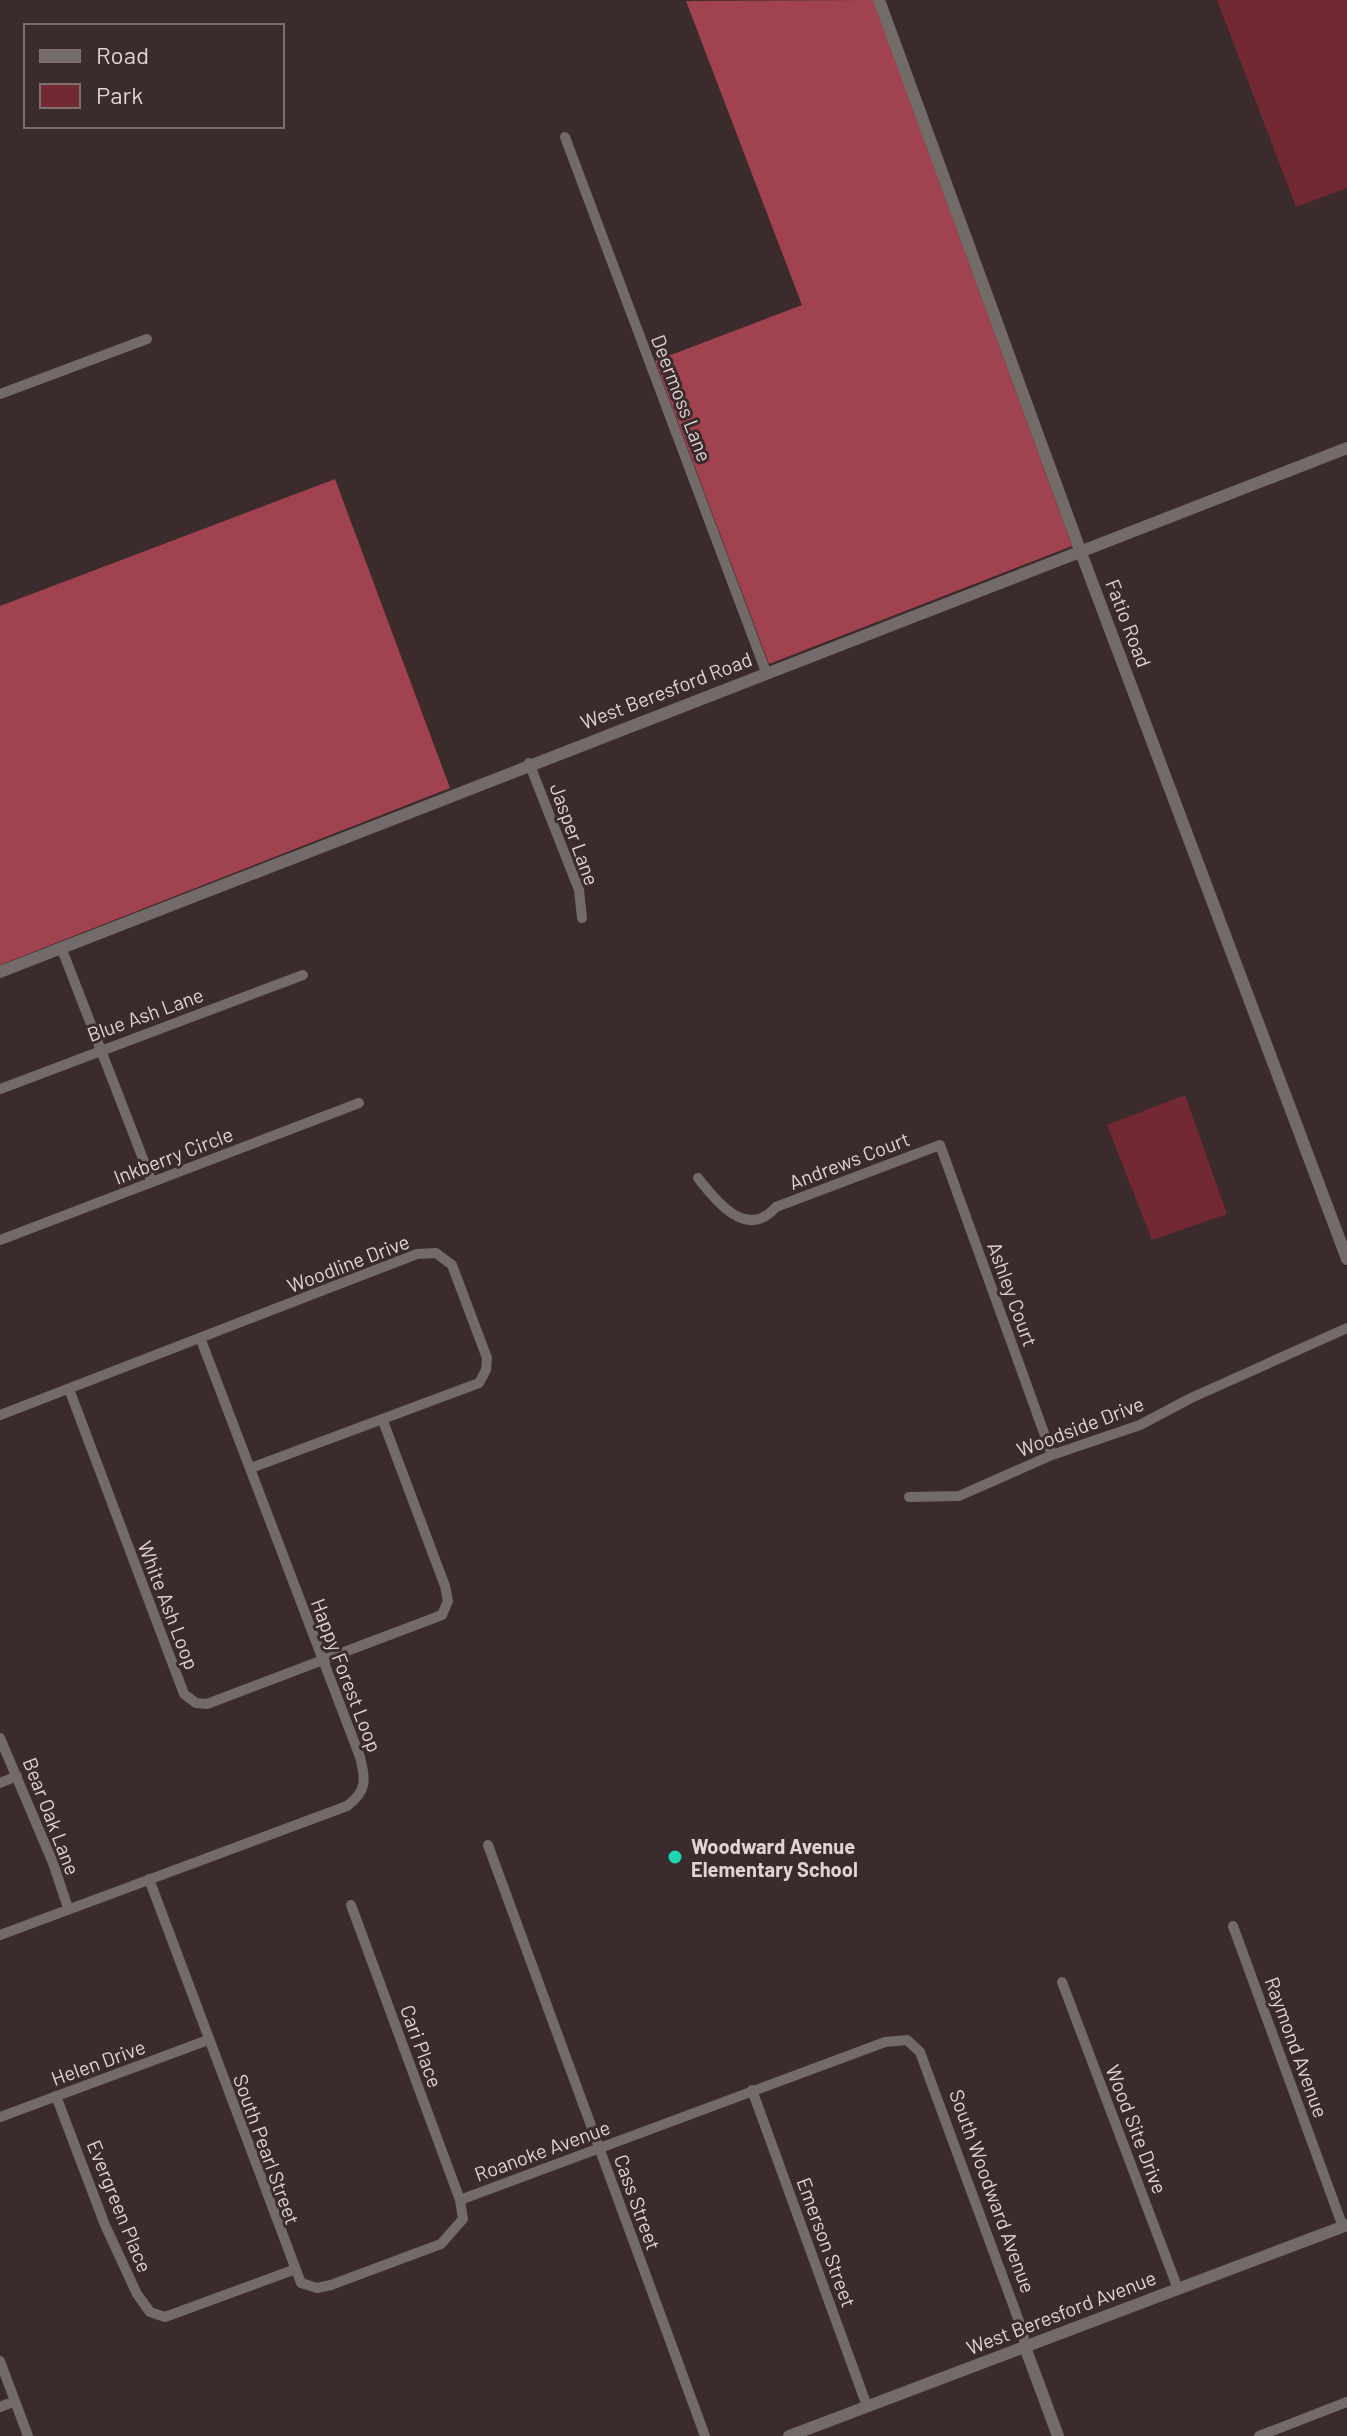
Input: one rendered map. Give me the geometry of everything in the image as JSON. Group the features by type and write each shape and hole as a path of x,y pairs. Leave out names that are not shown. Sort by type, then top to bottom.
{"street":[{"name":"Fatio Road","path":"879,0 1080,550 1347,1259"},
{"name":"Deermoss Lane","path":"565,137 766,672"},
{"path":"0,394 147,339"},
{"name":"West Beresford Road","path":"0,972 529,763 1347,448"},
{"name":"Jasper Lane","path":"529,763 579,890 582,918"},
{"path":"61,947 152,1182"},
{"name":"Blue Ash Lane","path":"0,1089 303,975"},
{"name":"Inkberry Circle","path":"0,1240 359,1103"},
{"name":"Andrews Court","path":"698,1178 730,1214 755,1222 766,1219 776,1207 940,1145"},
{"name":"Ashley Court","path":"940,1145 1052,1455"},
{"name":"Woodline Drive","path":"0,1415 201,1340 417,1254 436,1253 452,1265 487,1358 486,1370 479,1383 251,1468"},
{"name":"Woodside Drive","path":"909,1497 959,1496 1052,1455 1140,1425 1347,1328"},
{"name":"Happy Forest Loop","path":"0,1935 347,1806 361,1795 366,1780 360,1757 201,1340"},
{"name":"White Ash Loop","path":"69,1389 184,1694 196,1703 207,1704 442,1615 448,1601 445,1586 383,1421"},
{"name":"Bear Oak Lane","path":"0,1738 68,1908"},
{"path":"0,1783 17,1776"},
{"name":"Cass Street","path":"488,1845 705,2436"},
{"name":"South Pearl Street","path":"149,1879 293,2270"},
{"name":"Cari Place","path":"351,1905 460,2200"},
{"name":"Raymond Avenue","path":"1233,1926 1345,2226"},
{"name":"Wood Site Drive","path":"1062,1982 1178,2289"},
{"name":"Helen Drive","path":"0,2117 208,2040"},
{"name":"Roanoke Avenue","path":"293,2270 301,2283 317,2288 331,2285 441,2244 463,2219 460,2200 885,2042 907,2040 920,2052"},
{"name":"South Woodward Avenue","path":"920,2052 1058,2436"},
{"name":"Emerson Street","path":"752,2090 867,2406"},
{"name":"Evergreen Place","path":"56,2096 105,2225 137,2294 150,2312 165,2317 293,2270"},
{"name":"West Beresford Avenue","path":"789,2436 1345,2226"},
{"path":"0,2361 28,2436"},
{"path":"0,2407 15,2401"},
{"path":"1259,2436 1347,2402"}],"green space":[{"path":"1217,0 1347,0 1347,188 1296,207"},
{"path":"1185,1095 1227,1214 1152,1240 1107,1125"}],"shaded area":[{"path":"873,0 1072,546 769,664 655,361 802,305 686,1"},
{"path":"335,479 450,788 0,965 0,606"}],"place":[{"name":"Woodward Avenue Elementary School","path":"675,1857"}]}
